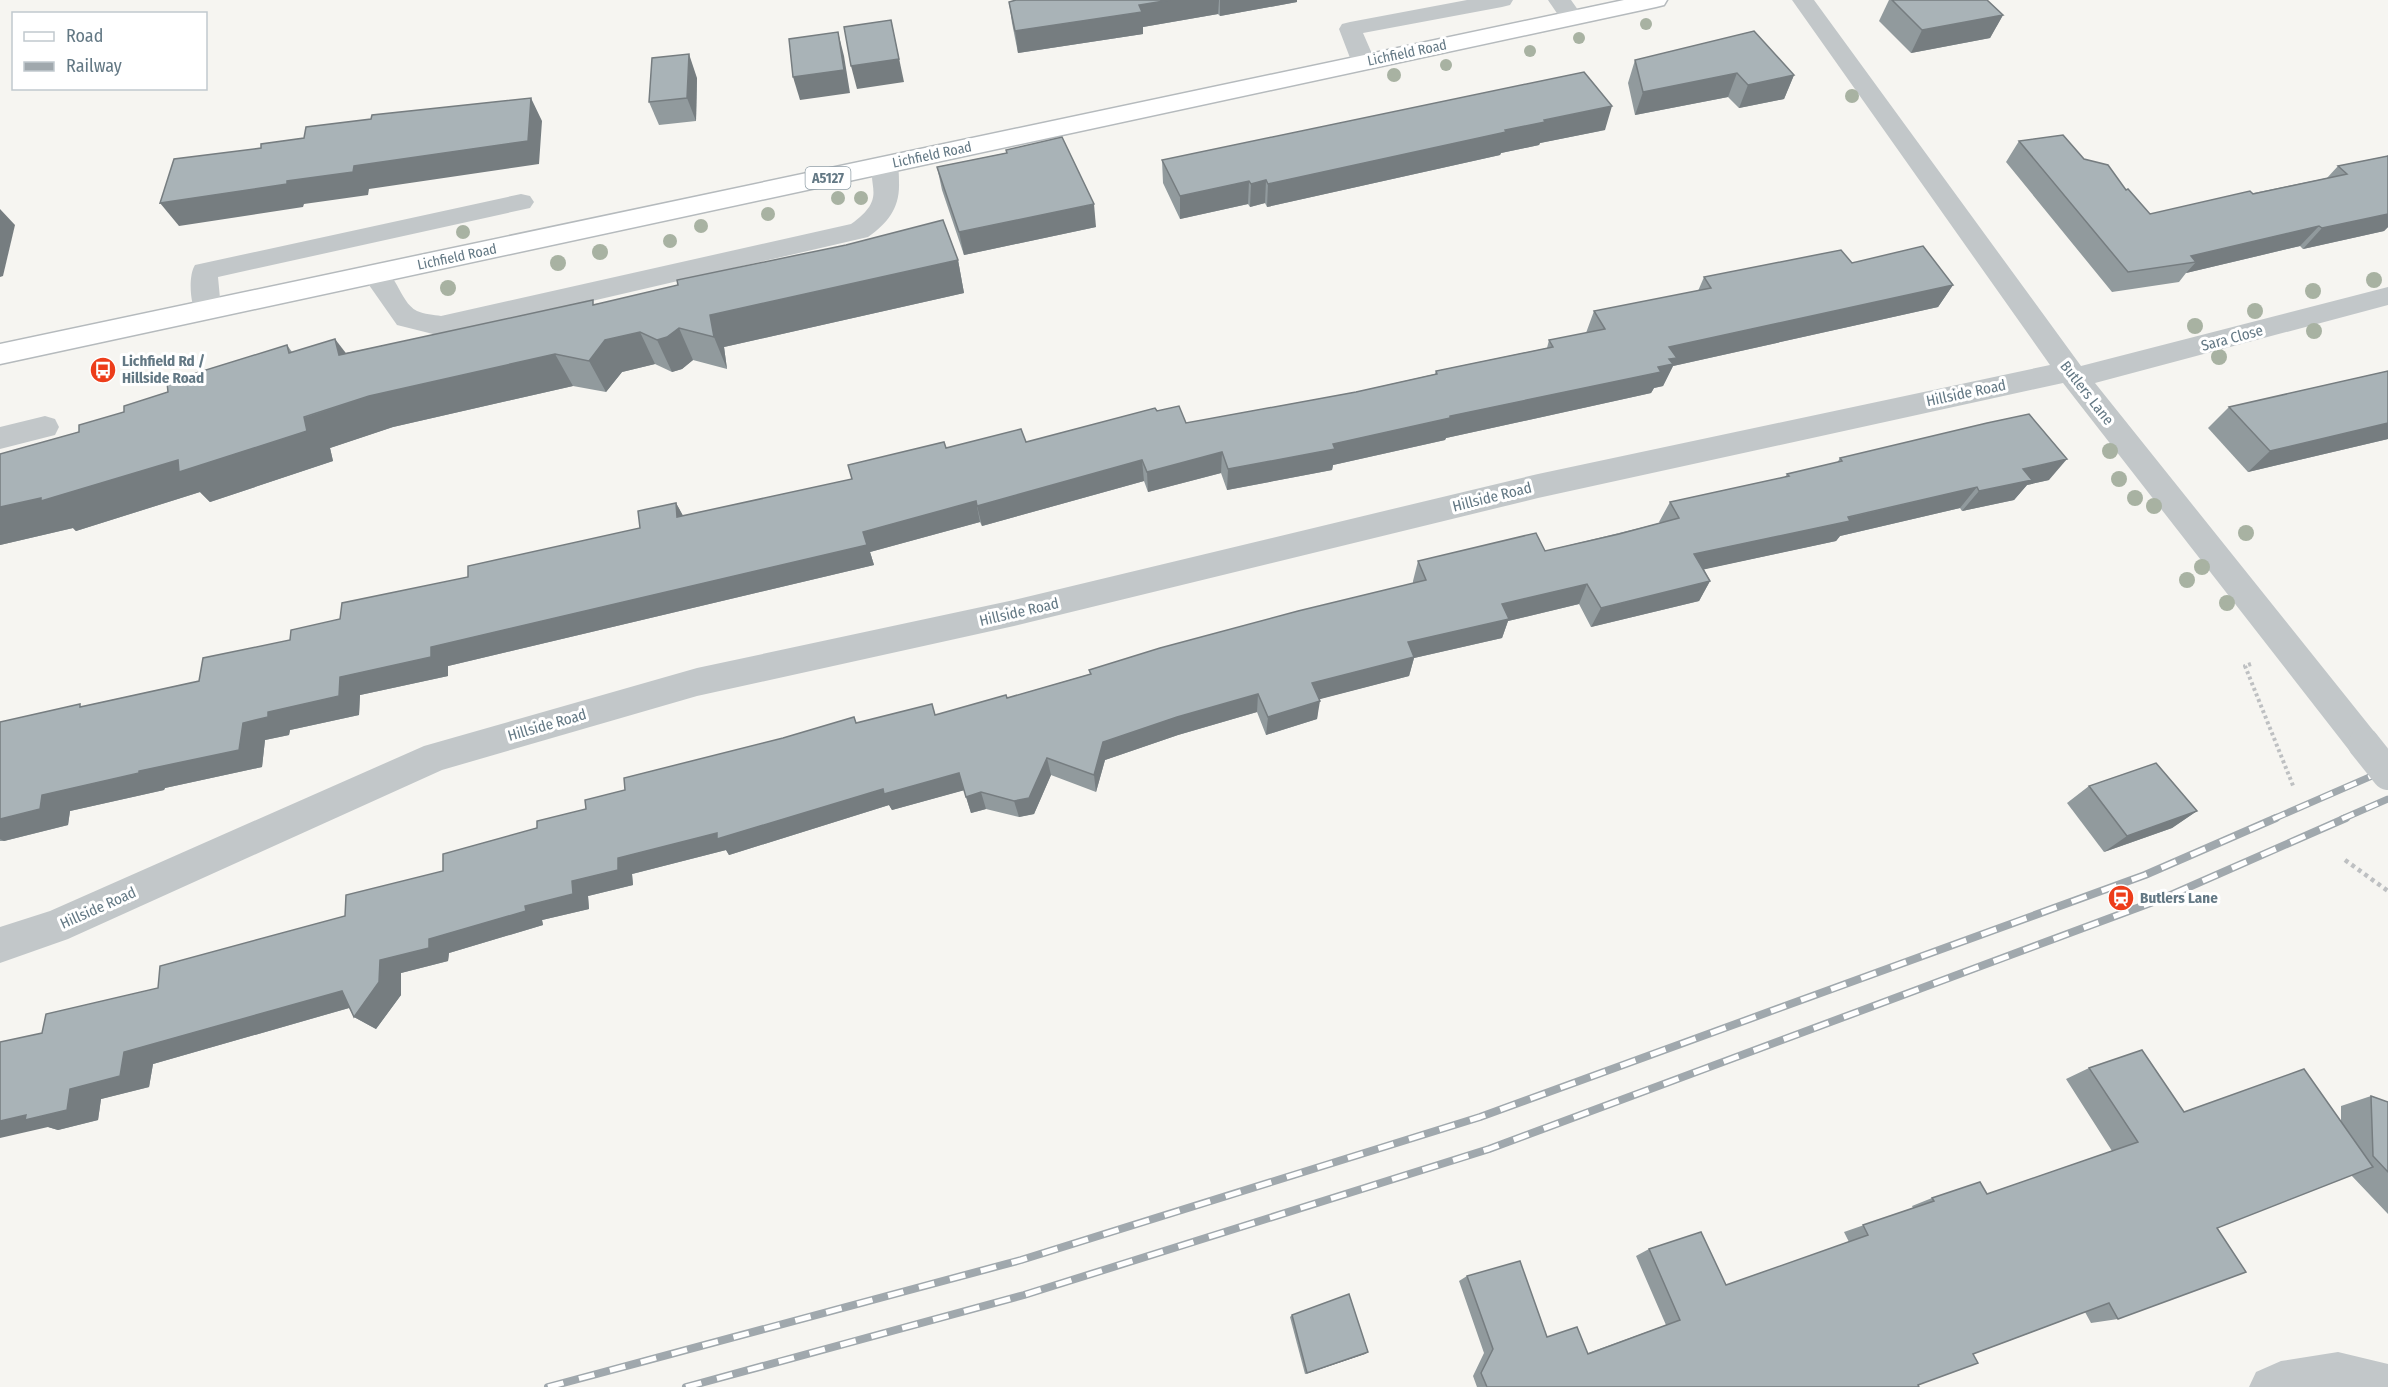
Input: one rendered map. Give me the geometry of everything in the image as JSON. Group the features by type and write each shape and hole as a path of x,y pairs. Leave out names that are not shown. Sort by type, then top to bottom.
{"main road":[{"name":"Lichfield Road","path":"0,354 1364,63 1565,9 1656,0"}],"street":[{"path":"1364,63 1350,29 1502,0"},
{"name":"Butlers Lane","path":"1803,0 2072,374 2388,774"},
{"path":"375,274 407,318 441,326 859,231 878,219 887,201 886,165"},
{"path":"207,309 204,271 521,202"},
{"name":"Sara Close","path":"2072,374 2388,296"},
{"name":"Hillside Road","path":"0,945 55,927 436,757 697,682 1014,613 1538,486 2072,374"},
{"path":"0,438 45,427"},
{"path":"2271,1387 2281,1383 2338,1374 2388,1386"}],"path":[{"path":"2245,666 2294,788"},
{"path":"2346,860 2388,891"}],"building":[{"path":"1016,0 1170,0 1139,5 1142,12 1015,31 1009,2"},
{"path":"1892,0 1987,0 2003,15 1922,30"},
{"path":"891,20 899,59 851,66 844,27"},
{"path":"1754,31 1794,75 1748,85 1737,73 1643,92 1635,60"},
{"path":"838,32 844,70 793,77 789,39"},
{"path":"689,54 687,98 649,102 652,58"},
{"path":"1584,72 1612,106 1544,120 1545,122 1505,130 1506,132 1268,184 1266,180 1251,184 1249,181 1180,196 1162,160"},
{"path":"531,98 528,141 354,166 353,172 160,203 174,159 261,148 261,144 304,138 306,127 371,119 372,115"},
{"path":"2063,135 2084,159 2108,165 2126,190 2128,189 2150,214 2250,191 2253,194 2347,174 2338,166 2388,156 2388,214 2322,228 2319,226 2191,256 2196,262 2128,272 2019,141"},
{"path":"1062,137 1094,204 959,232 937,167 1007,153 1006,150"},
{"path":"943,220 958,260 710,315 714,337 679,328 667,337 657,340 640,332 605,340 589,361 555,354 369,396 304,417 307,431 179,472 178,460 41,501 41,498 0,507 0,454 79,432 79,425 124,412 124,406 168,392 167,382 287,345 289,353 335,339 339,355 593,300 593,305 678,285 677,280 846,245"},
{"path":"1923,246 1953,285 1669,347 1677,358 1669,359 1673,364 1658,367 1661,372 1450,416 1450,418 1333,444 1335,449 1228,469 1222,452 1147,472 1142,460 977,506 976,501 863,532 867,545 431,647 431,657 340,677 339,696 268,712 268,717 243,723 239,750 42,795 40,809 0,819 0,722 199,681 203,658 290,640 291,630 340,619 342,603 468,577 468,566 640,528 638,511 676,503 677,517 852,479 848,465 944,442 946,448 1021,429 1026,442 1155,408 1157,411 1179,406 1186,423 1356,392 1437,374 1436,371 1553,347 1549,340 1605,329 1594,311 1711,288 1704,277 1841,250 1852,263"},
{"path":"2388,371 2388,423 2270,451 2229,407"},
{"path":"2029,414 2067,459 2023,469 2032,480 1979,491 1977,487 1848,517 1850,521 1694,554 1710,581 1601,608 1587,584 1502,604 1509,619 1408,642 1414,657 1312,683 1320,701 1268,717 1258,694 1177,717 1103,742 1094,775 1047,758 1029,798 1014,801 981,792 966,797 959,773 884,794 883,789 717,839 717,833 618,858 618,870 572,881 573,894 525,906 526,911 429,939 429,948 380,960 379,982 354,1017 342,991 124,1052 120,1076 70,1089 67,1110 25,1120 26,1115 0,1121 0,1042 42,1033 46,1014 158,988 160,966 345,916 346,895 443,871 443,854 537,828 537,821 586,809 585,800 625,790 624,778 783,738 854,717 856,723 932,704 935,715 1006,695 1007,698 1091,674 1089,670 1160,648 1426,580 1418,561 1536,533 1545,551 1619,534 1679,518 1670,502 1789,476 1787,474 1842,461 1840,458"},
{"path":"2156,763 2197,811 2127,836 2089,786"},
{"path":"2142,1050 2184,1112 2304,1069 2373,1167 2217,1228 2246,1272 2118,1319 2109,1303 1973,1354 1978,1363 1918,1385 1919,1387 1487,1387 1481,1373 1493,1349 1467,1276 1520,1261 1547,1337 1577,1327 1588,1354 1680,1320 1649,1249 1701,1232 1726,1285 1868,1235 1863,1225 1934,1201 1932,1198 1980,1182 1987,1194 2138,1142 2089,1068"},
{"path":"2371,1096 2388,1102 2388,1172 2373,1156"},
{"path":"1349,1294 1368,1352 1307,1373 1292,1315"}],"railway":[{"path":"2273,819 2388,769"},
{"path":"2342,819 2388,799"},
{"path":"548,1387 1021,1260 1480,1117 2145,875 2276,818"},
{"path":"686,1387 1024,1295 1489,1149 2164,898 2346,818"}],"place":[{"name":"Lichfield Rd / Hillside Road","path":"103,370"},
{"name":"Butlers Lane","path":"2121,898"}]}
